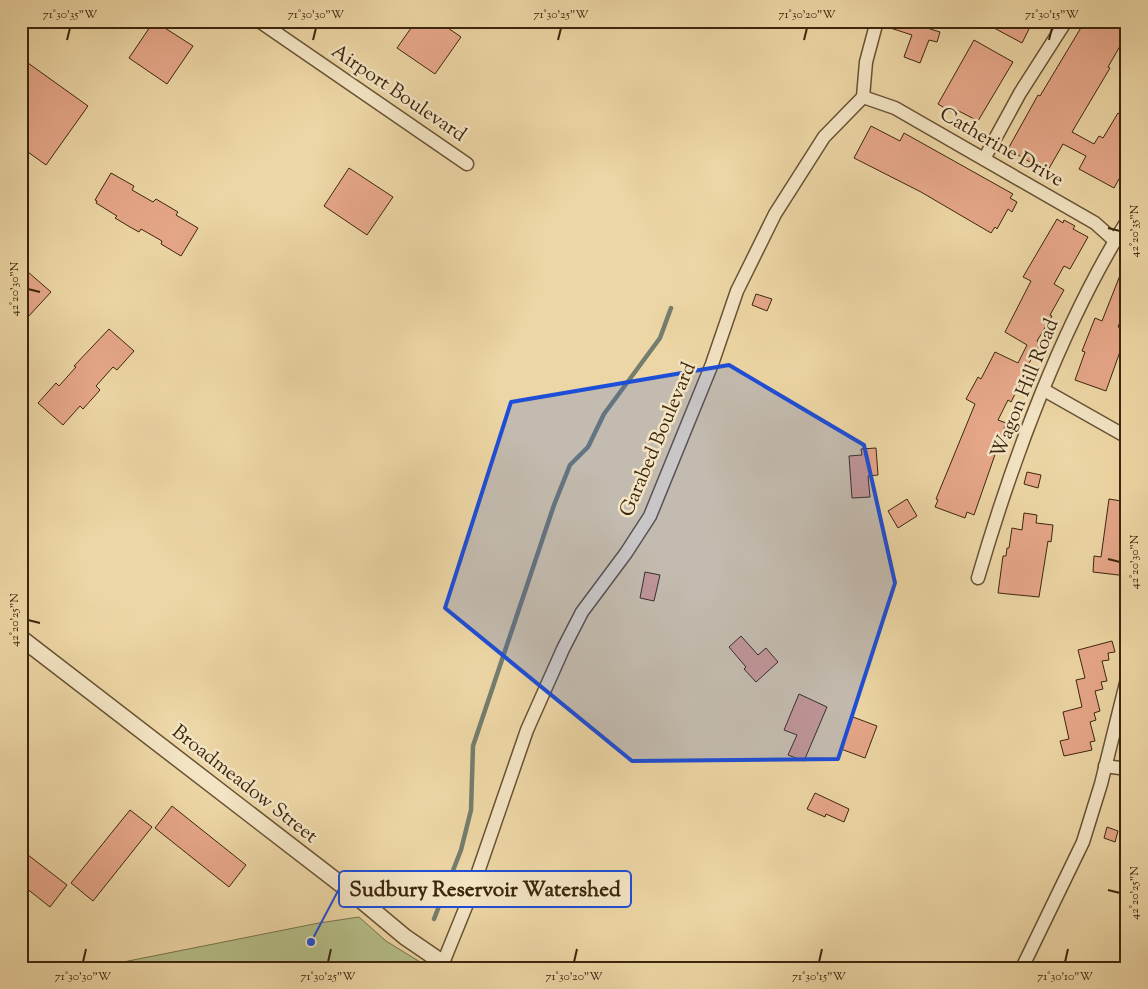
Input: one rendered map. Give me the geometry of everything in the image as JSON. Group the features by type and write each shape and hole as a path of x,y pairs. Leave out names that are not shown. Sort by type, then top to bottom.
{"street":[{"name":"Airport Boulevard","path":"260,21 467,164"},
{"path":"863,97 866,62 877,21"},
{"path":"984,159 1020,92 1066,21"},
{"name":"Catherine Drive","path":"863,97 895,108 1095,223 1115,241"},
{"name":"Garabed Boulevard","path":"446,966 527,730 563,649 582,612 626,553 650,516 712,364 737,291 775,214 824,137 863,97"},
{"name":"Wagon Hill Road","path":"978,578 1012,471 1044,390 1091,287 1127,221"},
{"path":"1044,390 1127,437"},
{"name":"Broadmeadow Street","path":"21,638 356,896 405,937 446,966"},
{"path":"1022,968 1083,842 1127,679"},
{"path":"1105,766 1127,769"}],"highlighted area":[{"path":"729,365 864,445 895,583 838,759 632,761 445,608 511,402"}],"green space":[{"path":"359,917 386,941 430,968 93,968 319,923"}],"building":[{"path":"154,21 193,46 167,84 129,58"},
{"path":"416,21 438,21 461,37 435,74 397,48"},
{"path":"885,21 919,21 931,25 930,29 940,32 937,42 929,40 920,63 904,57 912,35 884,26"},
{"path":"981,21 1033,21 1022,43"},
{"path":"1085,21 1127,21 1127,34 1108,67 1110,68 1072,132 1094,144 1099,136 1103,138 1118,113 1127,118 1127,165 1114,188 1079,169 1086,156 1063,144 1047,172 1008,149 1038,95 1040,96"},
{"path":"974,40 1013,62 978,121 953,108 951,112 938,104"},
{"path":"21,58 88,106 46,165 21,147"},
{"path":"871,126 900,141 904,133 1013,194 1010,198 1017,202 1012,212 1008,209 997,229 995,227 991,233 921,192 854,158"},
{"path":"349,168 393,197 367,235 324,206"},
{"path":"111,173 134,186 132,190 153,202 156,199 178,212 176,215 198,228 181,256 161,244 162,241 141,229 139,232 115,218 117,216 96,203 97,201 95,200"},
{"path":"1057,219 1063,223 1064,220 1075,226 1073,229 1088,237 1070,269 1064,266 1054,284 1064,290 1050,315 1052,316 1037,341 1041,343 1026,368 1028,368 1011,402 1008,400 998,420 1006,423 974,515 967,512 965,518 935,507 938,500 936,499 975,404 966,399 978,377 981,379 995,352 1018,363 1027,345 1005,332 1031,281 1023,277"},
{"path":"1126,260 1127,305 1118,327 1127,330 1127,332 1106,391 1075,380 1085,352 1082,351 1095,318 1102,321"},
{"path":"28,272 51,292 27,318 21,313 21,279"},
{"path":"756,294 772,299 767,311 752,305"},
{"path":"109,329 134,351 117,370 113,367 96,386 100,390 83,409 80,406 63,425 38,403 56,383 59,386 76,367 74,366"},
{"path":"876,448 878,475 868,476 870,497 852,498 849,456 862,455 861,449"},
{"path":"1027,472 1041,475 1038,488 1024,484"},
{"path":"907,499 917,516 898,528 888,511"},
{"path":"1109,499 1127,502 1127,576 1093,572 1094,556 1101,557"},
{"path":"1024,513 1037,515 1036,523 1053,525 1051,542 1048,541 1039,597 998,593 1003,556 1006,556 1007,548 1009,548 1012,528 1022,530"},
{"path":"645,572 660,575 654,601 640,598"},
{"path":"741,636 758,655 766,648 778,662 756,682 744,669 746,667 729,647"},
{"path":"1112,641 1115,652 1108,653 1109,660 1102,661 1107,681 1101,682 1103,689 1095,691 1100,711 1094,713 1096,720 1090,722 1095,741 1090,742 1092,750 1064,756 1060,741 1069,739 1063,712 1082,707 1076,680 1085,678 1078,650"},
{"path":"799,694 827,707 804,761 788,755 797,735 784,730"},
{"path":"853,717 877,726 865,758 841,749"},
{"path":"815,793 849,809 844,822 826,814 825,817 807,809"},
{"path":"172,806 246,865 229,887 155,828"},
{"path":"130,810 152,827 93,901 71,883"},
{"path":"1107,827 1118,831 1115,842 1104,838"},
{"path":"28,855 67,885 50,907 21,884 21,864"}],"waterway":[{"path":"434,919 461,850 471,810 473,746 554,505 570,465 588,447 604,414 660,338 671,308"}],"place":[{"name":"Sudbury Reservoir Watershed","path":"311,942"}]}
